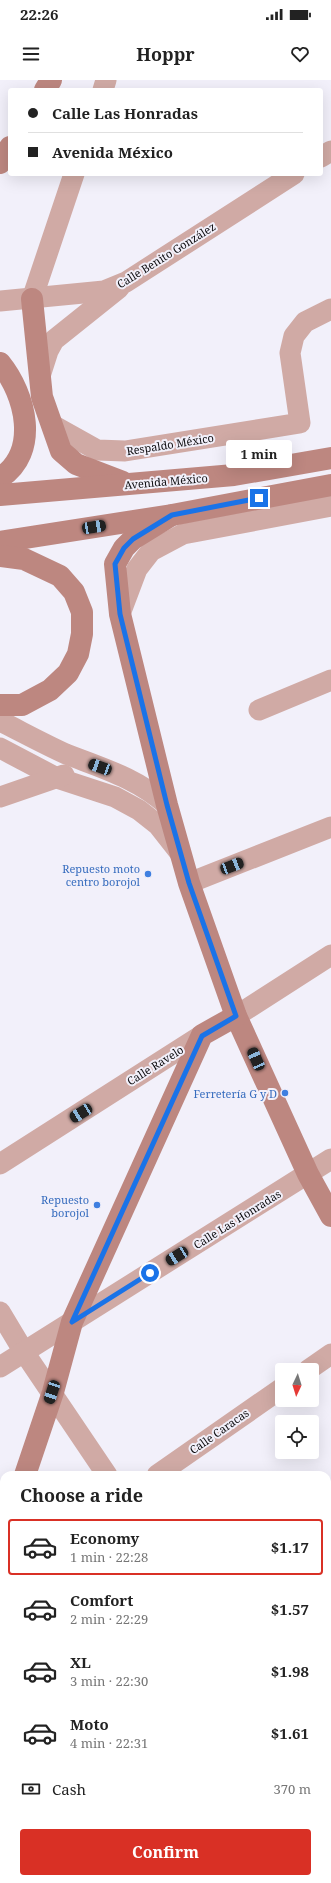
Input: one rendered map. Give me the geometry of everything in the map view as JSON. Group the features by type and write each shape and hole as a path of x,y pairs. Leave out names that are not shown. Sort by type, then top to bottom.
{"main road":[{"path":"0,163 8,150"},
{"path":"32,300 42,397 54,426 61,451 76,464 128,484"},
{"path":"0,363 11,379 22,405 26,440 17,461 0,478"},
{"name":"Avenida México","path":"0,495 234,475 331,458"},
{"path":"0,542 172,515 331,485"},
{"path":"172,515 133,539 124,548 115,564 120,614 167,805 189,883 236,1016 308,1174 331,1216"},
{"path":"0,556 24,559 60,576 74,592 82,612 82,634 78,654 68,673 50,690 22,705 0,705"},
{"name":"Calle Ravelo","path":"202,1036 236,1016"},
{"path":"26,1471 52,1392 72,1322 202,1036"}],"street":[{"path":"32,300 73,176"},
{"name":"Calle Benito González","path":"0,301 32,300 104,291 126,282 291,176"},
{"path":"40,376 48,351 54,340 126,282"},
{"name":"Respaldo México","path":"54,426 97,450 125,452 300,423 290,354 294,336 304,322 331,309"},
{"path":"120,614 137,569 151,551 183,534 331,506"},
{"path":"258,710 331,680"},
{"path":"0,721 64,753 134,781 152,791 167,805"},
{"path":"0,748 57,778 115,797 139,810 158,825 180,853"},
{"path":"0,797 57,778 89,763"},
{"path":"189,883 331,827"},
{"name":"Calle Ravelo","path":"236,1016 331,954"},
{"name":"Calle Ravelo","path":"0,1164 202,1036"},
{"name":"Calle Las Honradas","path":"0,1367 331,1159"},
{"path":"0,1312 24,1352 104,1471"},
{"path":"318,1363 331,1354"},
{"name":"Calle Caracas","path":"163,1471 275,1393"}],"place":[{"name":"Repuesto moto centro borojol","path":"148,874"},
{"name":"Ferretería G y D","path":"285,1093"},
{"name":"Repuesto borojol","path":"97,1205"}],"route":[{"path":"150,1273 72,1322 202,1036 236,1016 189,883 167,805 120,614 115,564 124,548 133,539 172,515 259,498"}]}
